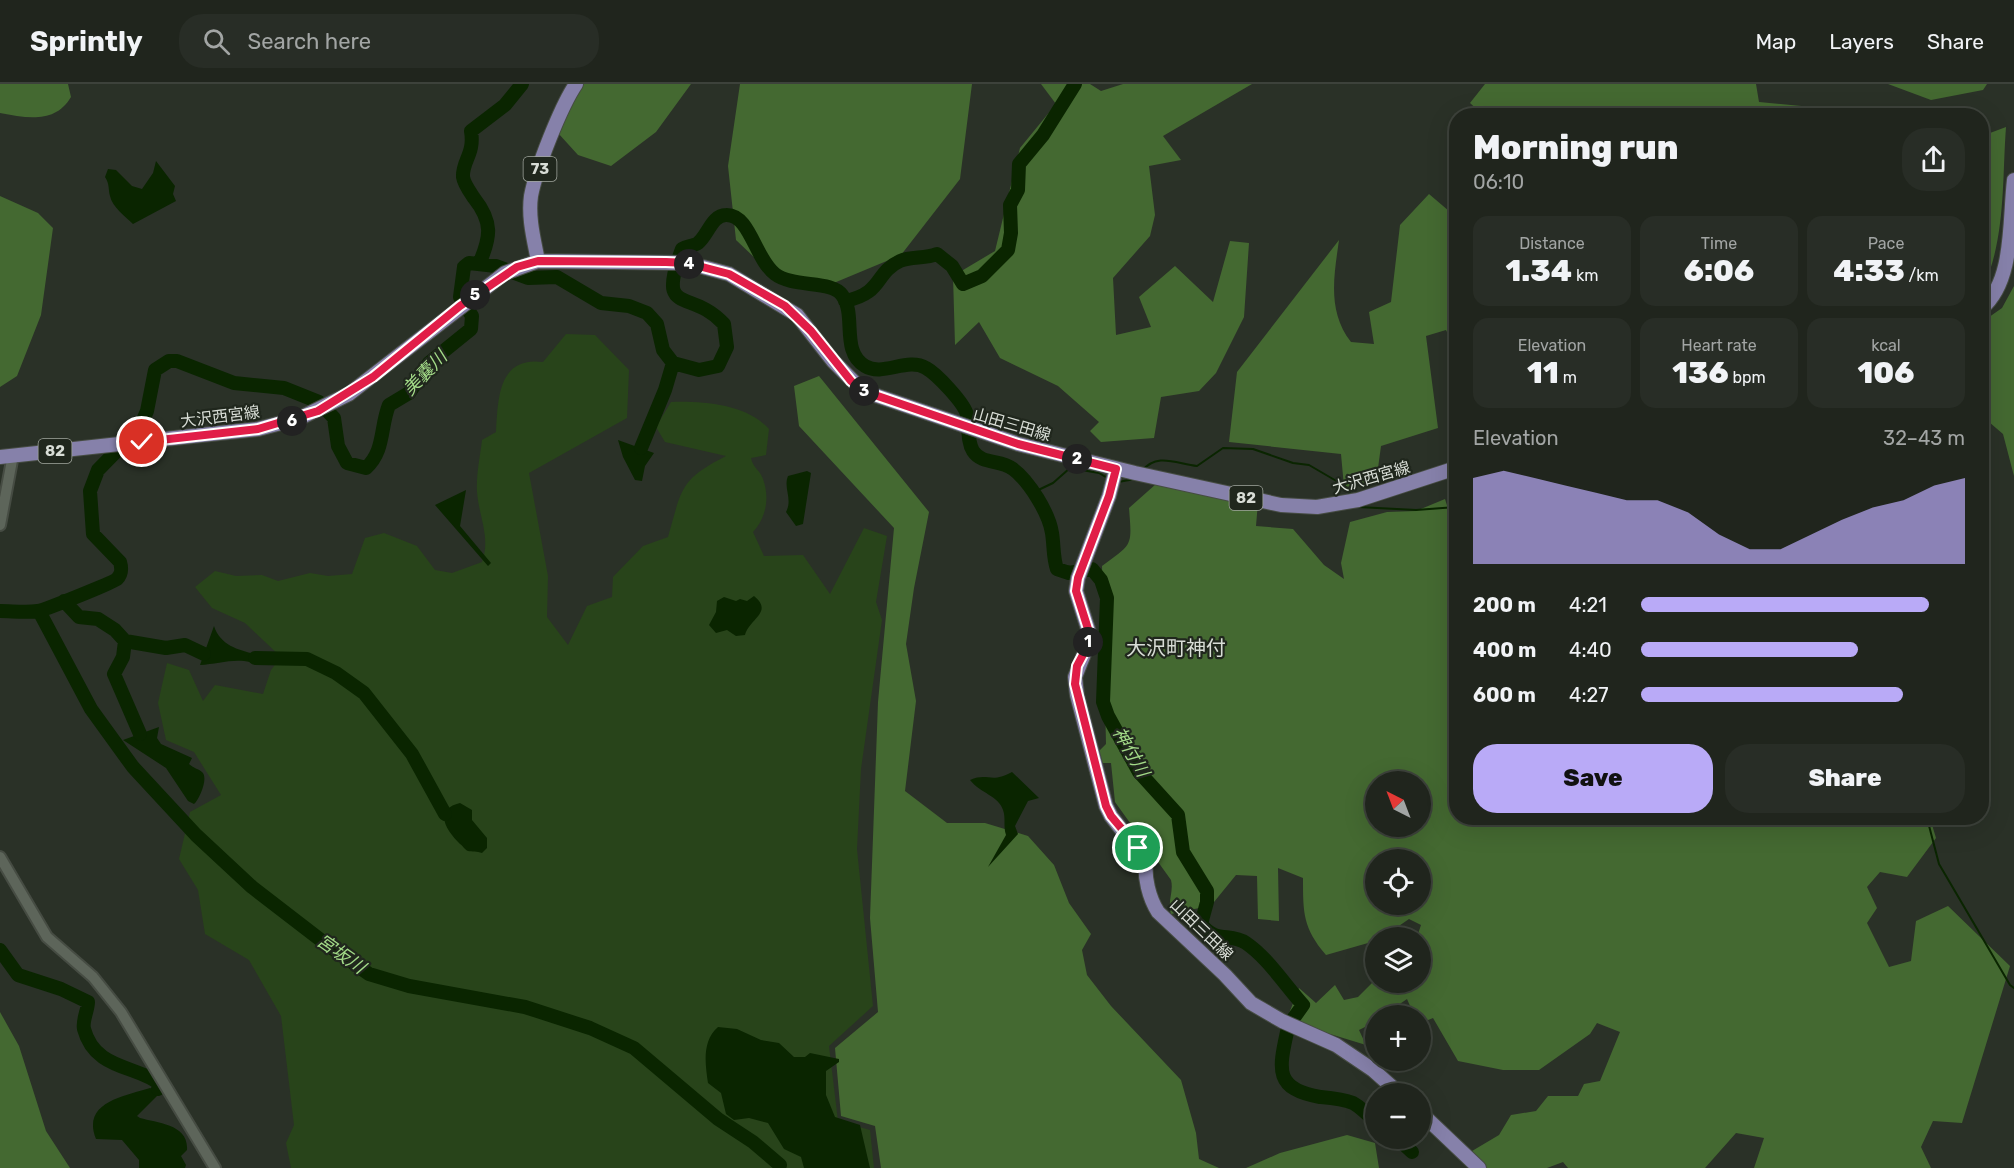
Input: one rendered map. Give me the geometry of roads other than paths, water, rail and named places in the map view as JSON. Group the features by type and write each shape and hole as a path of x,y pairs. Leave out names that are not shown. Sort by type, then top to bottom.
{"main road":[{"name":"73","path":"538,261 531,229 531,196 564,104 576,84"},
{"path":"1989,303 2006,280 2011,245 2014,180"},
{"name":"山田三田線","path":"538,261 687,263 729,274 785,306 811,331 851,381 863,391 1114,477 1080,570 1076,591 1089,632 1086,649 1075,677 1077,695 1106,806 1111,816 1146,861 1145,871 1153,903 1158,912 1226,975 1251,1003 1282,1022 1336,1045 1388,1083"},
{"name":"大沢西宮線","path":"7,456 258,429 318,411 373,377 460,306 511,270 538,261"},
{"name":"大沢西宮線","path":"1114,477 1140,474 1281,505 1317,507 1353,501 1449,470"},
{"path":"1431,1122 1479,1168"}],"street":[{"path":"0,525 7,456"},
{"path":"0,856 48,937 93,977 122,1012 215,1168"}],"waterway":[{"path":"479,264 486,246 488,230 484,215 467,188 463,177 471,146 471,131 505,105 522,84"},
{"path":"845,301 866,293 892,266 909,258 937,254 952,266 963,284 982,276 1008,250 1011,233 1010,205 1018,190 1019,164 1043,135 1075,84"},
{"name":"美嚢川","path":"0,611 38,611 93,590 119,577 120,562 93,534 90,491 98,470 140,427 147,411 155,370 169,361 177,361 234,383 284,388 319,402 334,418 338,446 347,463 366,468 379,446 389,405 409,393 429,363 471,329 472,316 460,297 464,267 469,263 496,266 528,278 557,277 601,303 629,306 647,313 657,324 663,350 673,363 699,370 718,366 727,347 724,324 711,313 680,298 675,293 673,285 682,249 702,240 717,218 726,215 734,217 747,229 762,258 775,274 792,281 830,287 842,295 848,312 853,351 857,359 865,366 872,369 887,369 903,365 919,365 931,371 965,410 973,451 981,458 1013,469 1037,498 1050,525 1057,569 1069,573 1092,569 1101,580 1107,598 1103,702 1108,716 1139,772 1178,815 1183,852 1207,891 1207,902 1201,924 1212,934 1246,943 1262,956 1303,1005 1293,1019"},
{"path":"641,448 665,390 673,363"},
{"path":"1142,471 1148,465 1161,461 1197,466 1223,448 1253,449 1293,463 1309,465 1345,486 1352,497"},
{"path":"1032,493 1053,483 1070,468 1099,473 1109,479"},
{"path":"1118,482 1135,479"},
{"path":"1358,507 1416,510 1449,508"},
{"path":"64,601 79,617 98,619 115,630 125,641 166,648 185,645 204,654"},
{"name":"宮坂川","path":"39,611 91,709 133,767 196,835 252,887 322,941 369,974 409,986 525,1007 590,1028 634,1048 718,1119 753,1142 780,1165"},
{"path":"125,641 123,657 114,674 140,734"},
{"path":"255,658 307,659 336,673 364,693 412,754 445,814"},
{"path":"1929,825 1939,864 2010,985 2014,988"},
{"path":"0,950 18,975 61,989 88,1002 84,1029 90,1043 98,1053 107,1060 152,1079 161,1085 158,1089"},
{"name":"神付川","path":"1287,1032 1282,1057 1283,1075 1287,1083 1294,1089 1305,1093 1353,1103 1365,1112"},
{"name":"神付川","path":"1409,1149 1412,1152"}],"district":[{"name":"大沢町神付","path":"1176,648"}]}
